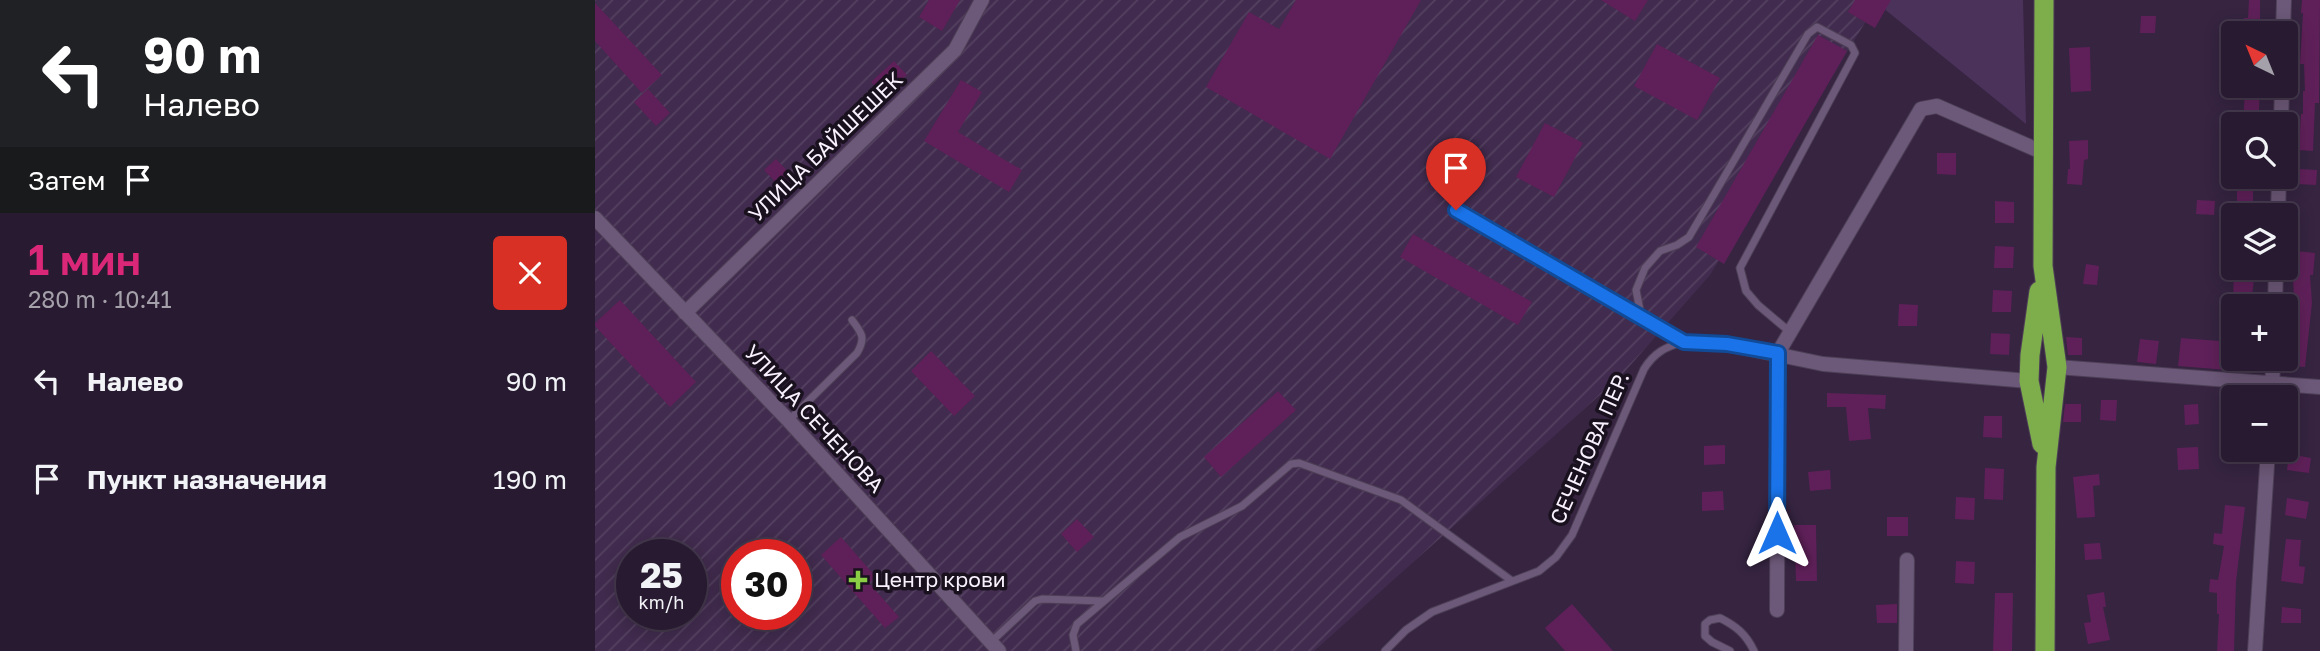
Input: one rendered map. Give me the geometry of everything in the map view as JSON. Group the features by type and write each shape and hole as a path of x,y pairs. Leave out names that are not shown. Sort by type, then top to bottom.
{"highway":[{"path":"2044,0 2043,265 2055,361 2046,467 2045,651"},
{"path":"2043,265 2030,355 2031,388 2046,467"},
{"path":"2030,355 2043,354 2055,361"},
{"path":"2031,388 2042,398 2052,396"}],"street":[{"name":"УЛИЦА БАЙШЕШЕК","path":"685,313 955,50 982,0"},
{"path":"2283,21 2284,0"},
{"path":"1777,610 1778,353 1790,332 1921,109 1937,106 2042,152"},
{"path":"1456,210 1684,342 1727,344 1823,364 2031,388"},
{"name":"УЛИЦА СЕЧЕНОВА","path":"595,218 789,421 995,646"},
{"path":"2055,361 2229,385"},
{"path":"2298,389 2320,387"},
{"path":"2255,651 2267,462"},
{"path":"1906,651 1907,560"}],"lane":[{"path":"1642,319 1636,290 1644,268 1660,251 1689,237 1808,34 1817,27 1851,45 1855,53 1739,268 1746,291 1790,332"},
{"path":"789,421 857,353 863,342 863,335 852,320"},
{"name":"СЕЧЕНОВА ПЕР.","path":"1385,651 1406,630 1432,612 1539,571 1556,557 1572,535 1644,369 1652,357 1666,347 1684,342"},
{"path":"1076,651 1073,635 1077,624 1180,537 1242,506 1291,464 1299,463 1401,499 1513,581"},
{"path":"995,646 1035,601 1104,601"},
{"path":"1730,651 1705,636 1705,624 1710,620 1720,618 1736,626 1748,639 1754,651"}],"shaded area":[{"path":"595,0 1879,0 1710,275 1620,377 1314,651 595,651"},
{"path":"1879,0 2023,0 2026,124 1877,3"}],"building":[{"path":"929,0 960,0 942,31 919,17"},
{"path":"1296,0 1421,0 1330,159 1206,87 1249,12 1279,29"},
{"path":"1601,0 1648,0 1635,21"},
{"path":"1855,0 1891,0 1875,28 1848,12"},
{"path":"2249,0 2260,0 2260,21 2244,21 2244,18 2248,18"},
{"path":"2302,0 2320,0 2319,103 2315,103 2313,151 2299,150 2305,91 2304,64 2300,64"},
{"path":"595,3 662,75 642,93 595,41"},
{"path":"2141,16 2156,16 2155,33 2140,33"},
{"path":"1818,35 1847,51 1724,264 1696,247"},
{"path":"1657,44 1720,78 1697,120 1634,86"},
{"path":"2090,47 2091,91 2071,92 2069,48"},
{"path":"894,61 907,75 883,95 871,82"},
{"path":"961,80 982,92 958,132 1022,170 1009,192 924,141"},
{"path":"648,89 670,113 656,126 634,102"},
{"path":"2245,98 2260,98 2259,112 2244,112"},
{"path":"1545,123 1583,143 1554,197 1516,177"},
{"path":"2088,140 2088,159 2084,160 2082,185 2067,184 2070,169 2069,141"},
{"path":"1937,153 1956,153 1956,175 1937,174"},
{"path":"776,159 793,177 781,188 764,170"},
{"path":"2299,169 2317,170 2316,185 2298,184"},
{"path":"2237,189 2253,189 2253,203 2237,203"},
{"path":"2197,200 2215,201 2214,215 2196,214"},
{"path":"1995,201 2014,202 2014,223 1995,223"},
{"path":"1413,234 1532,302 1518,325 1400,257"},
{"path":"1995,246 2014,247 2013,268 1994,268"},
{"path":"2298,251 2315,253 2313,275 2310,275 2312,303 2305,367 2298,367 2298,294 2294,294 2293,280 2298,280"},
{"path":"2086,264 2099,266 2097,285 2083,284"},
{"path":"2234,280 2254,280 2252,294 2233,294"},
{"path":"1993,290 2012,291 2011,312 1992,312"},
{"path":"620,300 696,382 670,407 595,326"},
{"path":"1899,304 1918,305 1917,326 1898,326"},
{"path":"1991,333 2010,334 2009,355 1990,354"},
{"path":"2066,337 2082,338 2082,355 2068,355"},
{"path":"2181,338 2221,341 2221,369 2178,366"},
{"path":"2140,339 2159,341 2156,364 2137,362"},
{"path":"931,351 975,396 954,416 911,371"},
{"path":"1278,391 1296,410 1221,477 1204,457"},
{"path":"1827,393 1886,395 1885,409 1868,408 1871,439 1849,441 1846,407 1827,407"},
{"path":"2101,400 2117,400 2116,421 2100,420"},
{"path":"2065,404 2081,404 2081,422 2063,422"},
{"path":"2198,404 2199,424 2185,425 2184,405"},
{"path":"1984,416 2002,416 2002,438 1983,437"},
{"path":"1725,445 1725,464 1704,465 1704,446"},
{"path":"2198,447 2199,469 2178,470 2177,448"},
{"path":"2298,456 2311,458 2309,473 2287,470 2288,462 2298,462"},
{"path":"1985,468 2004,469 2003,500 1984,499"},
{"path":"1830,470 1831,489 1810,491 1808,472"},
{"path":"2099,474 2100,485 2093,486 2095,517 2077,518 2073,477"},
{"path":"1723,491 1724,510 1702,511 1702,492"},
{"path":"1956,497 1975,498 1974,520 1955,519"},
{"path":"2287,498 2309,502 2306,519 2285,515"},
{"path":"2225,505 2245,507 2236,582 2234,651 2217,651 2217,593 2209,592 2210,579 2218,580 2224,546 2213,544 2214,533 2222,534"},
{"path":"1887,517 1908,517 1908,536 1887,536"},
{"path":"1077,519 1094,537 1077,552 1061,534"},
{"path":"1794,525 1816,525 1817,581 1796,581"},
{"name":"Центр крови","path":"841,537 876,577 869,583 899,617 885,628 821,555"},
{"path":"2286,539 2301,540 2299,566 2305,567 2303,584 2281,581"},
{"path":"2100,543 2102,559 2085,560 2084,544"},
{"path":"1956,561 1975,562 1974,584 1955,583"},
{"path":"2104,592 2106,607 2103,607 2110,640 2088,644 2084,623 2091,622 2087,595"},
{"path":"1995,593 2013,593 2012,651 1993,651"},
{"path":"1572,604 1613,651 1565,651 1545,628"},
{"path":"1897,604 1897,623 1877,623 1876,605"},
{"path":"2282,607 2301,609 2301,623 2281,623"}],"place":[{"name":"Центр крови","path":"858,580"}],"route":[{"path":"1456,210 1684,342 1727,344 1778,353 1777,533"}]}
